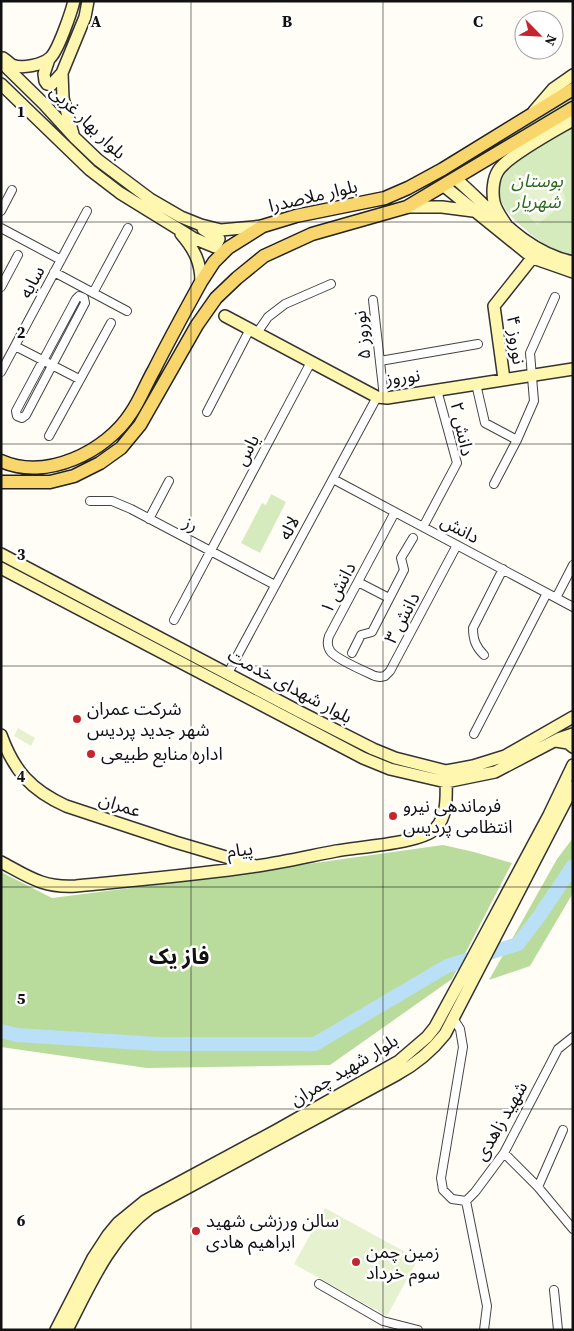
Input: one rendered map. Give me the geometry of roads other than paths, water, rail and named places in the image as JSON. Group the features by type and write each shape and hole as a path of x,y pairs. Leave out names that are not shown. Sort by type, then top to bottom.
{"main road":[{"path":"74,1 44,74 44,81 51,85 62,73 84,17 88,1"},
{"path":"1,57 13,65 23,66 49,59"},
{"name":"بلوار بهار غربی","path":"1,62 44,104 74,138 98,160 181,221"},
{"path":"62,73 63,98 74,138"},
{"path":"531,115 553,89 573,75"},
{"name":"بلوار بهار غربی","path":"1,84 90,170 120,193 181,221"},
{"name":"بلوار ملاصدرا","path":"1,461 26,468 46,467 92,450 113,434 130,414 200,282 214,262 228,248 263,226 296,216 385,198 408,188 443,169 573,89"},
{"name":"بلوار ملاصدرا","path":"1,482 50,482 74,476 100,463 121,448 140,425 197,325 216,298 264,256 289,244 338,226 407,207 444,186 460,183 555,125 573,108"},
{"path":"507,226 494,202 493,188 498,171 504,164 555,125 573,120"},
{"path":"443,169 536,254 550,255 573,262"},
{"path":"432,175 472,210 536,254 573,272"},
{"path":"458,198 454,190 460,183"},
{"path":"407,207 442,207 472,210"},
{"path":"181,221 222,230 263,226"},
{"path":"181,221 190,245 198,259 201,269 200,282"},
{"name":"نوروز ۴","path":"504,379 494,306 536,254"},
{"name":"نوروز","path":"225,316 380,397 437,390 573,368"},
{"name":"بلوار شهدای خدمت","path":"1,554 373,749 446,776 499,758 555,728 571,732"},
{"name":"بلوار شهدای خدمت","path":"1,568 363,758 390,769 446,776 495,772 556,740"},
{"path":"555,728 560,728 564,731 556,740 563,742 571,732"},
{"name":"عمران","path":"1,735 16,768 34,787 49,798 66,806 175,842 258,866"},
{"name":"بلوار شهید چمران","path":"68,1330 104,1261 121,1235 138,1217 150,1208 410,1067 434,1048 445,1034 448,1015 466,970 573,765"},
{"name":"پیام","path":"1,862 40,883 61,887 258,866 412,839 428,835 435,829 444,813 446,776"},
{"name":"بلوار شهید چمران","path":"56,1330 93,1258 108,1235 118,1223 138,1206 165,1189 277,1130 399,1061 427,1037 448,1015 481,964 573,787"}],"street":[{"path":"1,211 12,190"},
{"name":"سایه","path":"2,371 87,211"},
{"name":"سایه","path":"1,228 61,260"},
{"path":"93,293 128,228"},
{"path":"1,287 18,255"},
{"path":"54,272 127,311"},
{"path":"207,412 254,331 285,304 331,284"},
{"path":"79,296 84,298 85,303 26,415 22,418 17,416 16,411 43,360 76,299 79,296"},
{"path":"494,484 517,440 534,401 530,353 555,297"},
{"name":"نوروز ۵","path":"373,300 380,361 380,397"},
{"path":"49,436 111,323"},
{"path":"380,361 478,344"},
{"path":"15,346 79,380"},
{"name":"یاس","path":"174,620 311,362"},
{"path":"476,384 485,423 517,440"},
{"name":"دانش ۲","path":"423,527 457,463 437,390"},
{"name":"لاله","path":"228,673 333,479 380,397"},
{"name":"دانش","path":"333,479 573,607"},
{"path":"149,519 169,481"},
{"name":"رز","path":"90,501 112,501 276,585"},
{"name":"دانش ۱","path":"356,667 332,653 327,642 395,512"},
{"path":"352,653 361,635 372,632 404,570 401,558 413,538"},
{"name":"دانش ۳","path":"356,667 380,678 390,671 457,545"},
{"path":"556,598 573,564"},
{"path":"484,655 478,649 473,638 473,628 503,570"},
{"path":"358,582 389,598"},
{"path":"474,734 547,593"},
{"name":"شهید زاهدی","path":"448,1015 460,1028 463,1046 441,1178 442,1190 452,1198 466,1201 475,1192 504,1152 558,1049 573,1037"},
{"path":"538,1187 563,1130"},
{"path":"504,1152 538,1187 573,1229"},
{"path":"466,1201 487,1306 484,1328 476,1330"},
{"path":"319,1284 383,1321 418,1330"},
{"path":"554,1290 558,1330"}],"waterway":[{"path":"1,1031 17,1035 158,1044 315,1044 447,966 518,944 573,866"}],"place":[{"name":"شرکت عمران شهر جدید پردیس","path":"77,719"},
{"name":"اداره منابع طبیعی","path":"91,754"},
{"name":"فرماندهی نیرو انتظامی پردیس","path":"393,816"},
{"name":"سالن ورزشی شهید ابراهیم هادی","path":"196,1231"},
{"name":"زمین چمن سوم خرداد","path":"356,1262"}],"district":[{"name":"فاز یک","path":"179,956"}],"park label":[{"name":"بوستان شهریار","path":"537,191"}]}
